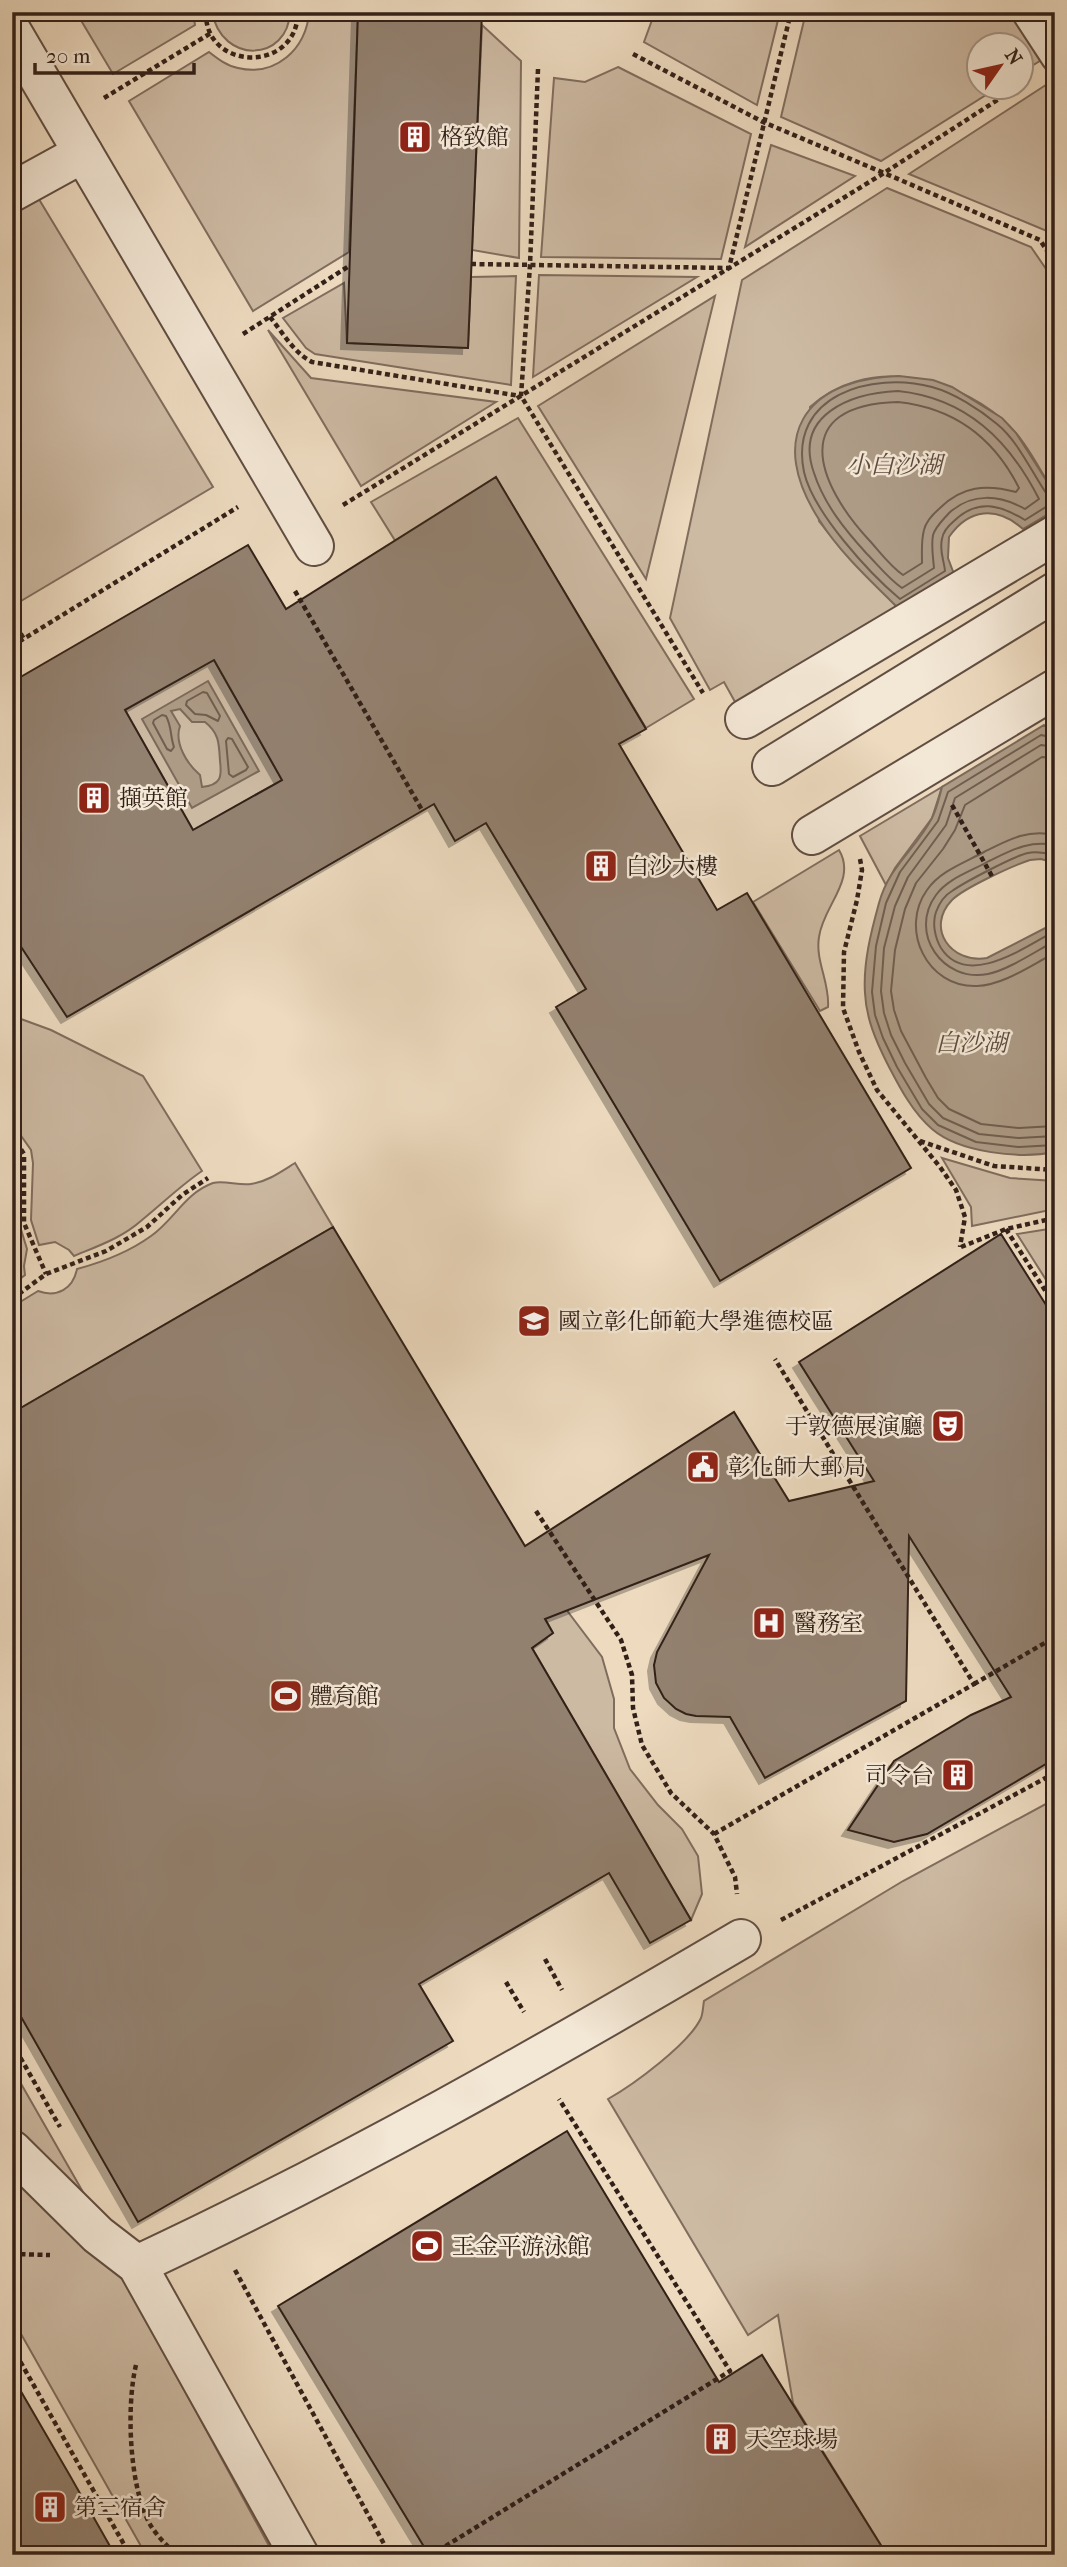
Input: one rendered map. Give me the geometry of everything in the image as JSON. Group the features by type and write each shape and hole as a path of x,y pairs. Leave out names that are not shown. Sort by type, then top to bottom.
{"street":[{"path":"12,32 309,537"},
{"path":"12,192 74,138"},
{"path":"745,719 1055,535"},
{"path":"1055,592 778,777 1055,622"},
{"path":"812,835 1055,689"},
{"path":"146,2281 213,2230 534,2059 741,1939"},
{"path":"12,2150 146,2281 299,2555"}],"lane":[{"path":"1025,12 1055,58"}],"path":[{"path":"206,12 211,33 220,46 247,59 261,58 276,52 287,43 295,30 298,12"},
{"path":"729,268 791,12"},
{"path":"74,138 211,33"},
{"path":"633,54 763,122 1040,240 1055,263"},
{"path":"538,69 530,265 521,396 703,693"},
{"path":"422,810 281,566 309,537 439,449 994,102"},
{"path":"471,264 729,268"},
{"path":"203,358 349,266"},
{"path":"270,317 293,347 312,362 521,396"},
{"path":"12,646 276,483"},
{"path":"12,619 24,639"},
{"path":"948,799 993,878"},
{"path":"855,851 862,870 844,952 843,1008 877,1090 956,1190 964,1217 960,1247 1006,1229 1055,1217"},
{"path":"12,1135 24,1154 24,1223 46,1274"},
{"path":"916,1139 994,1166 1055,1170"},
{"path":"12,1299 46,1274 106,1251 147,1227 182,1195 208,1178"},
{"path":"1006,1229 1055,1306"},
{"path":"775,1359 974,1684"},
{"path":"536,1511 621,1640 632,1675 633,1708 642,1745 671,1793 714,1834 735,1877 741,1939 798,1912 1055,1773"},
{"path":"714,1834 1055,1637"},
{"path":"431,2555 730,2371 534,2059"},
{"path":"213,2230 390,2555"},
{"path":"146,2281 131,2398 131,2432 139,2497 151,2526 177,2555"},
{"path":"12,2347 130,2555"}],"shaded area":[{"path":"76,12 193,12 195,25 113,74"},
{"path":"212,12 290,12 286,29 278,41 267,48 254,51 228,41 218,29"},
{"path":"309,12 358,12 349,252 253,311 129,101 209,52 226,64 238,68 252,70 276,64 287,57 302,38"},
{"path":"652,12 780,12 757,105 644,42"},
{"path":"806,12 1012,12 1025,32 965,32 965,102 975,102 881,161 781,117"},
{"path":"482,25 521,61 519,258 472,250"},
{"path":"1036,48 1043,59 1036,63"},
{"path":"618,67 751,134 721,259 541,257 554,78 585,82"},
{"path":"1055,79 1055,242 1047,231 909,174 1020,102 1036,102 1036,91"},
{"path":"771,145 855,176 745,247"},
{"path":"887,188 1031,247 1055,282 1055,494 1025,444 1010,427 981,404 957,391 907,377 881,377 856,381 832,391 810,407 819,521 842,550 899,609 739,709 724,682 710,690 670,618 742,280"},
{"path":"37,196 213,487 21,601 12,587 12,211"},
{"path":"539,275 697,277 533,377"},
{"path":"516,276 511,385 315,354 306,348 283,318 344,283 347,343 468,348 471,277"},
{"path":"715,296 646,579 538,406"},
{"path":"268,330 311,378 496,402 361,486"},
{"path":"518,418 694,699 646,728 496,478 396,542 371,502"},
{"path":"214,660 282,780 193,830 125,710"},
{"path":"942,787 932,818 895,868 886,885 860,836"},
{"path":"839,850 844,872 842,883 819,937 819,955 828,998 828,1007 820,1011 753,902"},
{"path":"21,1019 51,1030 143,1076 202,1171 126,1232 74,1256 55,1242 39,1245 31,1220 31,1150 12,1123 12,1022"},
{"path":"12,1149 19,1162 20,1226 27,1249 25,1275 12,1285"},
{"path":"942,1158 1010,1178 1055,1181 1055,1209 972,1226 971,1207"},
{"path":"295,1163 333,1227 12,1413 12,1307 38,1291 52,1293 63,1290 72,1282 77,1269 116,1256 143,1242 203,1187 217,1182 257,1183"},
{"path":"1055,1228 1055,1294 1017,1234"},
{"path":"553,1592 602,1657 614,1699 614,1728 630,1769 658,1805 682,1829 698,1856 702,1894 691,1920 532,1648 553,1633 536,1602"},
{"path":"1055,1799 1055,2555 887,2555 793,2403 778,2315 748,2335 608,2099 645,2074 685,2040 701,2018 704,2001 903,1881"},
{"path":"12,2068 99,2220 12,2131"},
{"path":"12,2166 116,2264 274,2555 146,2555 12,2318"}],"water":[{"name":"小白沙湖","path":"899,376 933,380 952,387 1002,418 1016,433 1055,494 1055,510 1023,529 1003,516 993,514 965,520 949,537 948,558 954,574 899,609 847,556 820,521 804,491 796,464 796,440 803,419 818,402 839,388 866,380"},
{"path":"208,681 259,771 192,808 142,719","holes":["180,709 192,722 205,722 217,739 220,776 217,782 208,786 202,787 200,775 183,753 179,739 180,726 171,711"]},
{"name":"白沙湖","path":"1044,725 1055,733 1055,863 1041,859 1030,860 977,884 952,900 944,911 941,922 946,942 953,950 974,958 987,958 1055,923 1055,1152 1008,1154 958,1144 932,1129 918,1115 896,1081 872,1029 867,1011 865,970 883,890 926,829 937,807 942,787"}],"building":[{"name":"格致館","path":"358,12 482,12 468,348 347,343"},
{"name":"白沙大樓","path":"496,477 646,729 619,744 717,910 747,893 911,1168 720,1281 556,1007 586,989 486,823 455,841 434,804 67,1017 12,933 12,682 248,545 286,609","holes":["214,660 282,780 193,830 125,710"]},
{"name":"體育館","path":"333,1227 525,1546 734,1412 789,1501 874,1481 799,1362 1001,1234 1055,1319 1055,1766 1051,1761 927,1834 894,1842 848,1830 894,1761 971,1715 1011,1697 909,1536 906,1701 765,1778 730,1717 686,1714 664,1698 656,1683 654,1665 657,1652 709,1555 545,1619 553,1633 532,1648 691,1920 650,1943 609,1873 419,1984 453,2041 138,2222 12,2001 12,1413"},
{"name":"王金平游泳館","path":"567,2131 719,2382 762,2355 887,2555 429,2555 278,2306"},
{"name":"第三宿舍","path":"12,2376 69,2474 115,2555 12,2555"}],"place":[{"name":"格致館","path":"415,137"},
{"name":"擷英館","path":"94,798"},
{"name":"白沙大樓","path":"601,866"},
{"name":"國立彰化師範大學進德校區","path":"534,1321"},
{"name":"于敦德展演廳","path":"948,1426"},
{"name":"彰化師大郵局","path":"703,1467"},
{"name":"醫務室","path":"769,1623"},
{"name":"體育館","path":"286,1696"},
{"name":"司令台","path":"958,1775"},
{"name":"王金平游泳館","path":"427,2246"},
{"name":"天空球場","path":"721,2439"},
{"name":"第三宿舍","path":"50,2507"}]}
